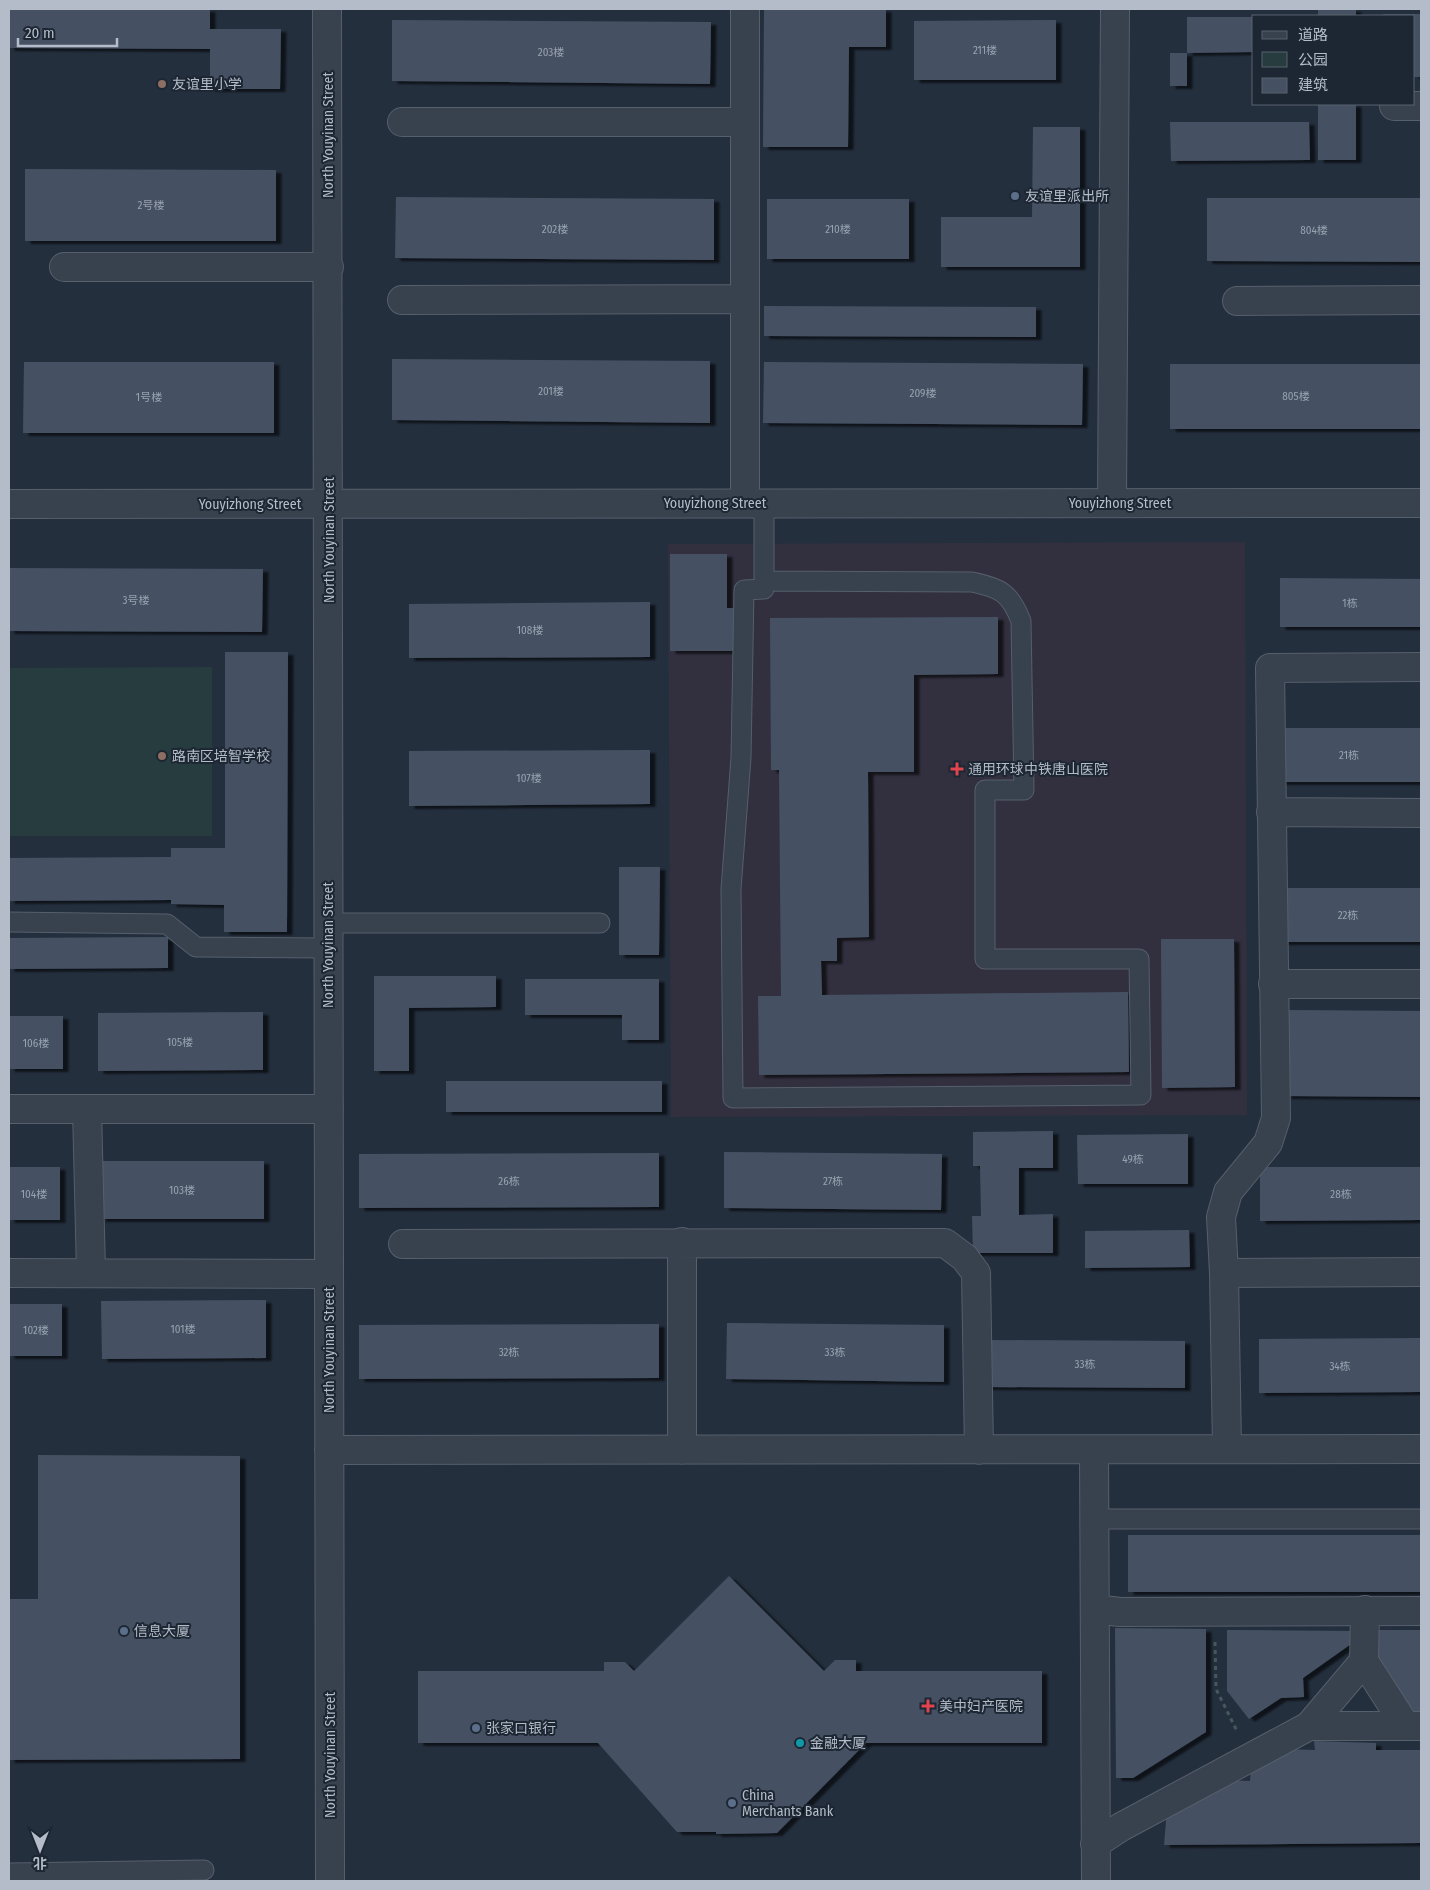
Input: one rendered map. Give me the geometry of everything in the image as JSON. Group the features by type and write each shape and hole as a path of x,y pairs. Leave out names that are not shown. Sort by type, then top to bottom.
{"street":[{"name":"North Youyinan Street","path":"327,9 329,267 330,1881"},
{"path":"746,9 746,299 755,503"},
{"path":"1112,503 1115,9"},
{"path":"1394,106 1421,106"},
{"path":"402,122 746,122"},
{"path":"64,267 329,267"},
{"path":"402,300 746,299"},
{"path":"1237,301 1421,300"},
{"name":"Youyizhong Street","path":"9,504 1421,503"},
{"path":"1227,1448 1224,1273 1221,1217 1228,1192 1268,1143 1276,1118 1270,668 1421,667"},
{"path":"1271,812 1421,813"},
{"path":"1273,984 1421,984"},
{"path":"9,1109 329,1109"},
{"path":"87,1109 91,1272"},
{"path":"682,1242 682,1450"},
{"path":"403,1244 945,1243 965,1258 976,1273 979,1450"},
{"path":"1224,1273 1421,1272"},
{"path":"9,1273 329,1274"},
{"path":"329,1450 1421,1449"},
{"path":"1094,1450 1096,1881"},
{"path":"1095,1609 1120,1612 1421,1610"},
{"path":"1365,1610 1364,1661 1413,1726"},
{"path":"1095,1844 1121,1827 1309,1726 1364,1661"},
{"path":"1309,1726 1413,1726"}],"lane":[{"path":"755,503 764,589 744,590 741,758 731,889 733,1098 1141,1095 1139,959 985,959 985,790 1024,790 1022,621 1014,601 995,587 972,582 764,581"},
{"path":"9,922 167,924 196,947 328,936 600,923"},
{"path":"1095,1519 1421,1519"},
{"path":"9,1873 204,1870"}],"path":[{"path":"1215,1612 1216,1689 1251,1757"}],"shaded area":[{"name":"通用环球中铁唐山医院","path":"1245,542 1247,1115 671,1117 668,544"}],"green space":[{"path":"212,667 212,836 9,836 9,668"}],"building":[{"path":"9,9 210,9 210,29 281,29 280,89 210,89 210,49 9,48"},
{"path":"764,9 886,9 886,47 849,47 848,147 763,147"},
{"path":"1318,9 1356,9 1356,15 1318,15"},
{"path":"1421,14 1421,77 1415,77 1415,15 1383,15"},
{"path":"1187,17 1252,17 1252,52 1187,53"},
{"path":"392,20 711,22 710,84 392,81"},
{"path":"1056,20 1056,80 914,80 914,21"},
{"path":"1170,53 1187,53 1187,86 1170,86"},
{"path":"1318,105 1356,105 1356,160 1318,160"},
{"path":"1170,122 1309,122 1310,160 1171,161"},
{"path":"1033,127 1080,127 1080,267 941,267 941,217 1032,217"},
{"path":"25,169 276,170 276,241 25,241"},
{"path":"396,197 714,199 714,260 395,258"},
{"path":"1207,198 1421,198 1421,262 1207,261"},
{"path":"767,199 909,199 909,259 767,259"},
{"path":"764,306 1036,307 1036,337 764,336"},
{"path":"392,359 710,361 710,423 392,420"},
{"path":"24,362 274,362 274,433 23,433"},
{"path":"764,362 1083,364 1082,425 763,423"},
{"path":"1170,364 1421,364 1421,429 1170,429"},
{"path":"670,554 727,554 727,608 736,608 736,651 670,651"},
{"path":"9,568 263,569 262,632 9,631"},
{"path":"1280,578 1421,579 1421,627 1280,627"},
{"path":"650,602 650,657 409,658 409,604"},
{"path":"998,617 998,674 914,675 914,772 868,772 869,937 837,938 837,961 821,961 822,995 1128,992 1129,1072 759,1075 758,996 781,996 779,770 771,770 770,618"},
{"path":"225,652 288,652 287,932 224,932 224,905 171,904 171,900 9,901 9,858 171,857 171,848 225,848"},
{"path":"1276,728 1421,728 1421,782 1276,782"},
{"path":"650,750 650,804 409,806 409,751"},
{"path":"619,867 660,867 659,955 619,955"},
{"path":"1276,888 1421,888 1421,942 1275,942"},
{"path":"168,937 168,968 9,969 9,938"},
{"path":"1161,939 1234,939 1235,1087 1162,1088"},
{"path":"374,976 496,976 496,1007 409,1008 409,1071 374,1071"},
{"path":"525,979 659,979 659,1040 622,1040 622,1015 525,1015"},
{"path":"1287,1010 1421,1011 1421,1097 1286,1096"},
{"path":"263,1012 263,1070 98,1071 98,1013"},
{"path":"9,1016 63,1016 63,1069 9,1069"},
{"path":"446,1081 662,1081 662,1112 446,1112"},
{"path":"1053,1131 1053,1168 1019,1168 1019,1215 1053,1214 1053,1253 973,1253 972,1216 981,1216 980,1166 973,1166 973,1132"},
{"path":"1188,1134 1188,1184 1078,1184 1077,1135"},
{"path":"724,1152 942,1154 941,1210 724,1208"},
{"path":"659,1153 659,1207 359,1208 359,1154"},
{"path":"100,1161 264,1161 264,1219 100,1219"},
{"path":"9,1167 60,1167 60,1220 9,1220"},
{"path":"1260,1167 1421,1167 1421,1220 1260,1221"},
{"path":"1189,1230 1190,1267 1085,1268 1085,1231"},
{"path":"266,1300 266,1358 102,1359 101,1301"},
{"path":"9,1304 62,1304 62,1356 9,1356"},
{"path":"727,1323 944,1325 944,1382 726,1379"},
{"path":"659,1324 659,1378 359,1379 359,1325"},
{"path":"1421,1338 1421,1392 1259,1393 1259,1339"},
{"path":"986,1340 1185,1341 1185,1388 986,1387"},
{"name":"信息大厦","path":"38,1455 240,1456 240,1759 9,1760 9,1599 38,1599"},
{"path":"1128,1535 1421,1535 1421,1592 1128,1592"},
{"path":"729,1576 824,1671 835,1660 856,1660 856,1671 1042,1671 1042,1743 866,1743 777,1833 716,1834 716,1832 677,1832 598,1743 418,1743 418,1671 604,1671 604,1662 625,1662 634,1671"},
{"path":"1115,1628 1206,1629 1206,1732 1133,1778 1116,1778"},
{"path":"1227,1630 1351,1631 1351,1644 1303,1678 1304,1697 1281,1698 1249,1719 1227,1691"},
{"path":"1375,1630 1421,1630 1421,1716 1410,1716 1375,1665"},
{"path":"1314,1741 1376,1743 1376,1750 1421,1750 1421,1843 1164,1845 1167,1810 1221,1780 1250,1781 1251,1769 1283,1749 1315,1750"}],"place":[{"name":"友谊里小学","path":"162,84"},
{"name":"友谊里派出所","path":"1015,196"},
{"name":"路南区培智学校","path":"162,756"},
{"name":"通用环球中铁唐山医院","path":"957,769"},
{"name":"信息大厦","path":"124,1631"},
{"name":"美中妇产医院","path":"928,1706"},
{"name":"张家口银行","path":"476,1728"},
{"name":"金融大厦","path":"800,1743"},
{"name":"China Merchants Bank","path":"732,1803"}]}
